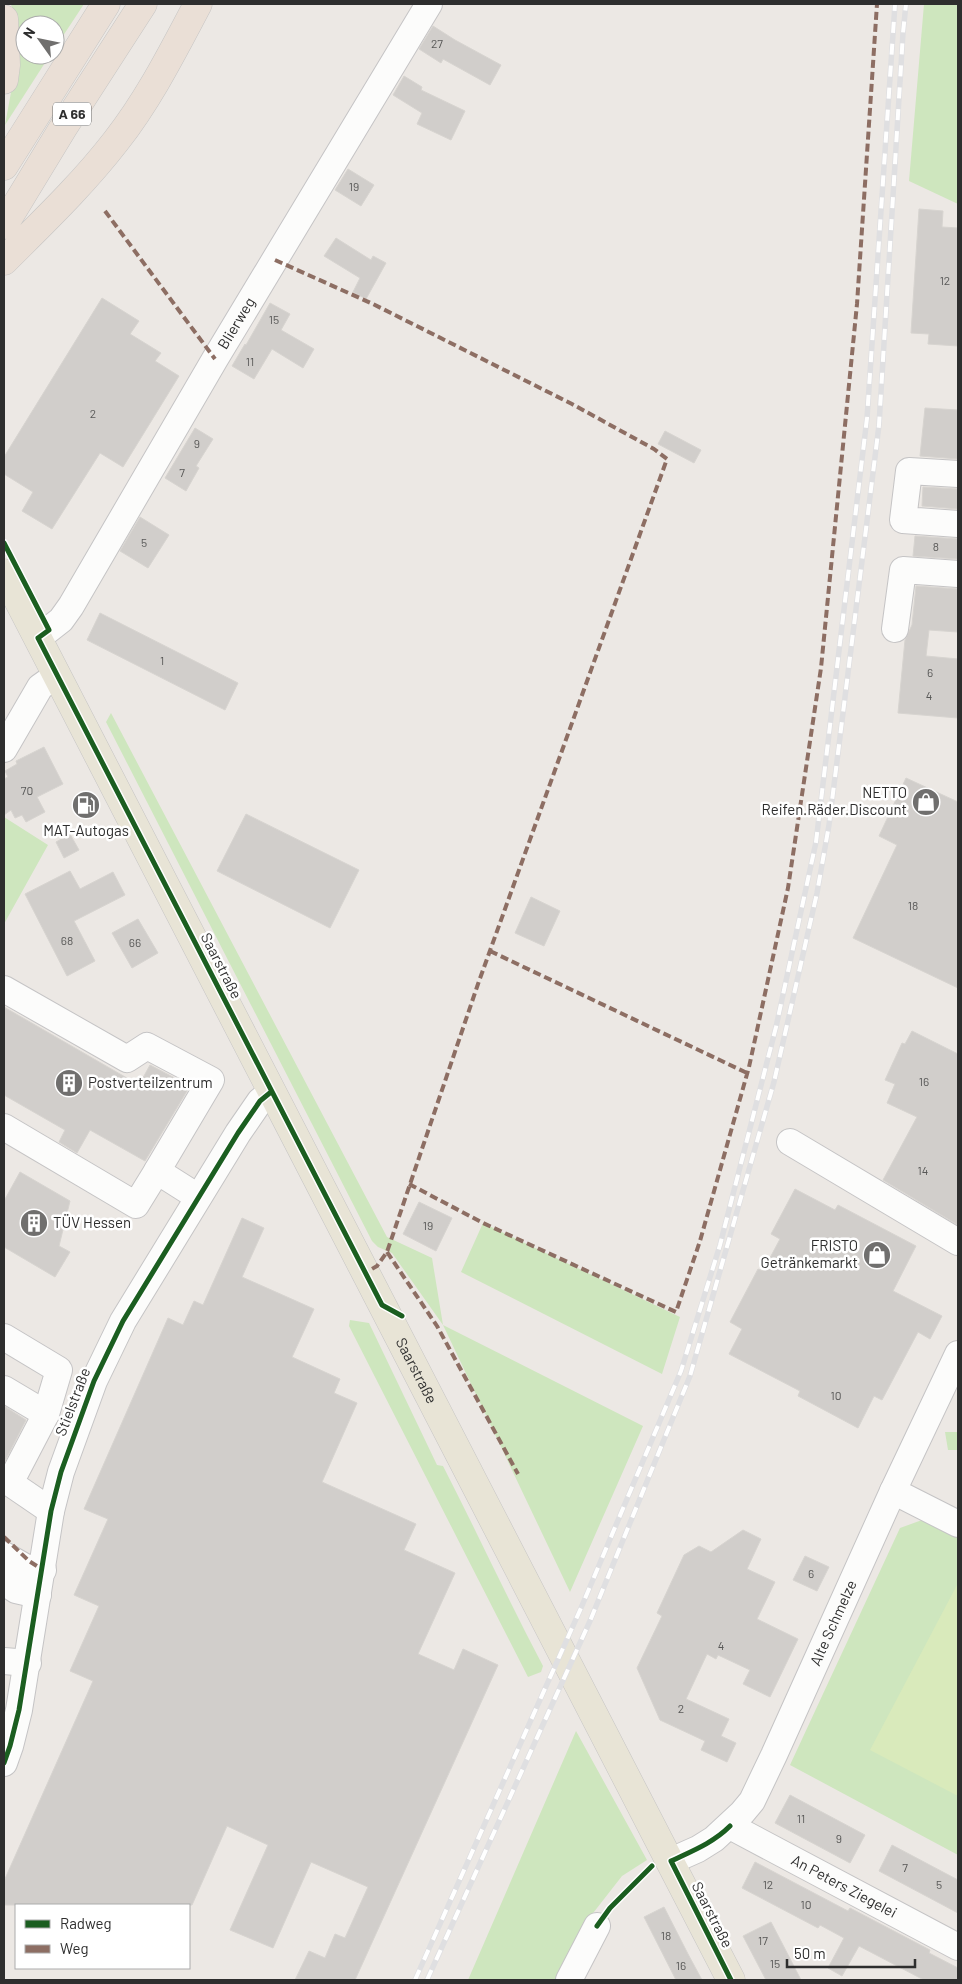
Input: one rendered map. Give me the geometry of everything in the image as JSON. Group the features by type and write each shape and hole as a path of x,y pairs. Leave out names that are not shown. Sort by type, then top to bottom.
{"highway":[{"name":"A 66","path":"4,166 106,4"},
{"name":"A 66","path":"4,225 63,128 143,4"},
{"path":"4,261 84,180 117,141 152,89 198,4"},
{"path":"4,19 6,65 4,80"}],"main road":[{"name":"Saarstraße","path":"4,573 731,1980"}],"street":[{"name":"Blierweg","path":"38,638 61,620 71,606 215,359 429,4"},
{"path":"958,474 909,470 903,520 958,524"},
{"path":"895,629 903,570 958,574"},
{"path":"4,749 40,687 56,675"},
{"path":"4,988 127,1059 147,1046 211,1080 136,1205 4,1126"},
{"name":"Stielstraße","path":"4,1763 17,1719 16,1662 41,1583 51,1511 72,1438 107,1351 123,1321 244,1122 260,1101 271,1092"},
{"path":"790,1142 958,1242"},
{"path":"157,1171 198,1197"},
{"path":"4,1337 59,1370 46,1414 7,1481 51,1511"},
{"name":"Alte Schmelze","path":"670,1861 714,1840 730,1826 752,1801 893,1491 958,1354"},
{"path":"4,1389 46,1414"},
{"path":"893,1491 958,1524"},
{"path":"4,1555 25,1567 41,1583 16,1590 4,1582"},
{"name":"An Peters Ziegelei","path":"730,1826 958,1947"},
{"path":"569,1980 597,1926"}],"green space":[{"path":"11,4 84,4 65,33 65,15 15,15 15,65 44,65 5,125 14,76 13,12"},
{"path":"924,4 958,4 958,204 909,181"},
{"path":"111,713 387,1237 432,1258 443,1325 392,1253 378,1247 372,1241 106,722"},
{"path":"4,817 48,845 4,924"},
{"path":"483,1223 680,1317 662,1374 461,1272"},
{"path":"350,1320 369,1323 437,1465 443,1466 543,1666 541,1672 528,1677 349,1326"},
{"path":"443,1325 643,1426 570,1592"},
{"path":"945,1432 958,1432 958,1450 948,1450"},
{"path":"922,1520 958,1538 958,1855 790,1765 900,1528"},
{"path":"958,1585 958,1796 870,1750"},
{"path":"576,1731 647,1860 622,1876 590,1917 557,1980 468,1980"}],"building":[{"path":"433,26 501,65 490,85 443,59 441,63 419,49"},
{"path":"404,76 422,87 421,90 465,111 451,140 417,124 422,113 393,95"},
{"path":"348,169 374,185 361,206 335,190"},
{"path":"919,209 943,211 942,227 958,228 958,346 928,344 929,334 911,333"},
{"path":"336,238 371,260 373,256 386,263 366,299 353,292 360,278 324,256"},
{"path":"102,298 139,321 130,334 161,353 155,361 179,376 123,467 100,453 52,529 22,511 33,492 4,474 4,457"},
{"path":"270,303 290,314 281,330 314,349 303,368 272,349 254,379 232,366"},
{"path":"925,408 958,410 958,459 920,456"},
{"path":"195,428 213,439 196,466 199,468 186,491 165,478"},
{"path":"665,431 701,450 694,463 658,444"},
{"path":"923,487 958,489 958,509 922,506"},
{"path":"140,517 169,535 148,568 120,551"},
{"path":"915,536 958,539 958,559 913,556"},
{"path":"916,586 958,589 958,632 929,630 926,656 958,659 958,718 898,713 905,640 912,625"},
{"path":"100,613 238,683 225,710 87,640"},
{"path":"44,747 63,784 37,797 45,812 26,822 22,815 15,818 11,810 4,815 4,779 8,777 5,771 17,764 16,761"},
{"path":"906,778 958,802 958,988 853,938 897,845 879,836"},
{"path":"246,814 359,870 330,928 217,871"},
{"path":"70,834 79,850 64,858 56,842"},
{"path":"70,871 80,889 113,872 125,895 74,921 95,961 67,976 25,894"},
{"path":"531,897 560,911 544,946 515,933"},
{"path":"138,919 158,953 132,968 112,933"},
{"name":"Postverteilzentrum","path":"4,1007 139,1085 150,1065 190,1086 145,1161 90,1130 77,1153 59,1142 65,1130 4,1095"},
{"path":"912,1031 958,1054 958,1225 883,1180 917,1117 887,1103 895,1084 885,1080 902,1043 905,1044"},
{"name":"TÜV Hessen","path":"20,1172 70,1201 59,1246 70,1252 55,1277 4,1247 4,1201"},
{"path":"795,1189 835,1210 838,1205 916,1246 893,1291 942,1316 930,1339 918,1332 882,1400 874,1396 858,1428 798,1396 800,1391 729,1354 742,1329 730,1322 758,1269 763,1271 780,1239 771,1234"},
{"path":"419,1202 452,1218 436,1251 403,1234"},
{"path":"242,1218 264,1228 242,1277 314,1309 292,1357 340,1379 334,1393 357,1403 322,1482 416,1524 404,1550 455,1573 418,1654 454,1670 463,1649 498,1665 355,1980 295,1980 309,1951 325,1958 335,1934 345,1938 368,1887 311,1862 273,1948 230,1930 268,1845 227,1826 192,1905 4,1905 4,1881 93,1681 70,1671 99,1606 74,1595 108,1519 84,1509 168,1318 183,1325 194,1301 203,1305"},
{"path":"4,1406 26,1420 4,1463"},
{"path":"743,1530 761,1539 747,1569 775,1582 757,1619 798,1639 770,1697 743,1684 750,1670 718,1655 716,1659 707,1654 686,1699 729,1719 721,1736 736,1743 727,1762 701,1750 705,1741 660,1720 637,1668 662,1616 657,1613 684,1555 699,1546 711,1552"},
{"path":"805,1556 829,1567 817,1591 793,1580"},
{"path":"790,1795 865,1835 850,1863 775,1823"},
{"path":"892,1845 958,1880 958,1913 879,1871"},
{"path":"755,1862 848,1911 850,1908 930,1950 929,1953 958,1968 958,1980 924,1980 859,1946 842,1976 828,1968 844,1938 820,1925 818,1928 742,1888"},
{"path":"664,1907 702,1980 676,1980 644,1917"},
{"path":"771,1922 801,1980 766,1980 743,1936"}],"railway":[{"path":"415,1980 581,1608 681,1371 720,1245 776,1027 816,842 867,418 895,4"},
{"path":"427,1980 590,1621 690,1376 774,1082 817,893 829,825 879,425 906,4"}],"marked path":[{"path":"409,1184 483,1223 676,1312 700,1241 749,1067 788,888 821,668 857,304 877,4"},
{"path":"105,211 215,359"},
{"path":"275,260 373,304 572,404 654,449 667,459 478,984 387,1252 377,1266 365,1273"},
{"path":"490,951 747,1073"},
{"path":"387,1252 437,1326 518,1474"},
{"path":"4,1537 29,1561 43,1570"}],"cycle path":[{"path":"4,543 49,630 38,638"},
{"path":"38,638 382,1305 402,1316"},
{"path":"4,1763 19,1710 51,1511 61,1472 94,1381 123,1321 238,1133 260,1101 271,1092"},
{"path":"671,1861 709,1842 730,1826"},
{"path":"671,1861 731,1980"},
{"path":"597,1926 610,1908 652,1866"}],"place":[{"name":"NETTO Reifen.Räder.Discount","path":"926,802"},
{"name":"MAT-Autogas","path":"86,805"},
{"name":"Postverteilzentrum","path":"69,1083"},
{"name":"TÜV Hessen","path":"34,1223"},
{"name":"FRISTO Getränkemarkt","path":"877,1255"}]}
